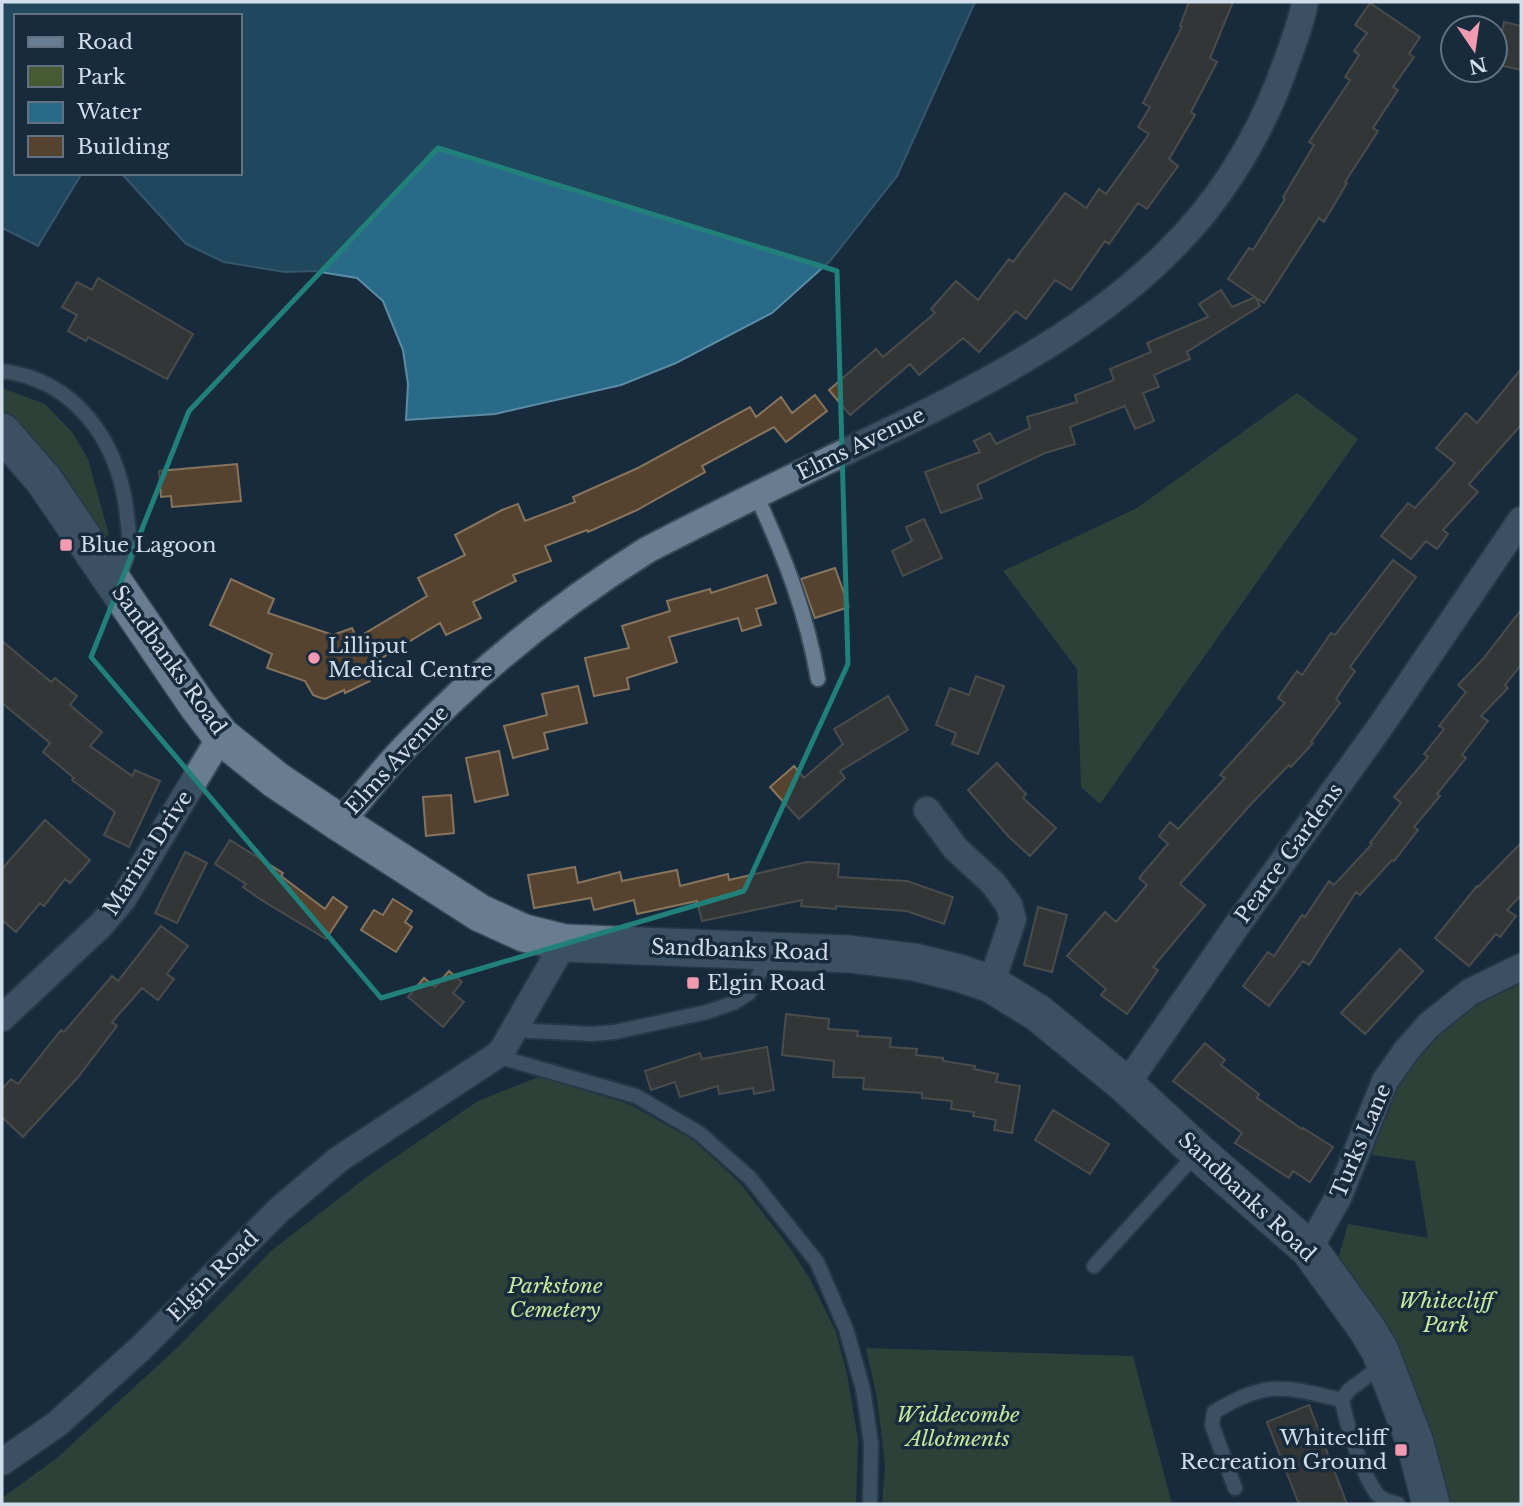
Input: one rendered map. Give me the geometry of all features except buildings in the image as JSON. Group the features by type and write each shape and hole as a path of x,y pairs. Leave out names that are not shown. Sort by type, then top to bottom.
{"main road":[{"name":"Sandbanks Road","path":"2,432 43,479 221,736 276,780 480,913 524,933 565,943 849,954 914,962 991,984 1038,1013 1126,1085 1309,1250 1367,1329 1385,1364 1415,1443 1431,1504"}],"street":[{"name":"Elms Avenue","path":"340,823 409,743 485,669 563,606 647,550 902,425 992,377 1055,339 1121,294 1170,250 1209,207 1267,112 1305,2"},
{"name":"Pearce Gardens","path":"1126,1085 1380,727 1521,520"},
{"name":"Marina Drive","path":"2,1018 102,925 123,900 221,736"},
{"path":"927,810 956,849 993,883 1009,905 1013,919 991,984"},
{"name":"Elgin Road","path":"2,1462 57,1424 76,1407 142,1347 279,1210 339,1159 496,1056 565,943"},
{"name":"Turks Lane","path":"1309,1250 1339,1196 1385,1081 1406,1051 1429,1026 1470,992 1521,967"}],"lane":[{"path":"2,371 22,374 65,396 92,419 104,440 124,490 129,546 120,576 122,594"},
{"path":"756,495 781,548 803,610 818,679"},
{"path":"513,1030 592,1034 615,1032 707,1012 733,1003 748,993 771,951"},
{"path":"496,1056 636,1096 699,1133 750,1178 817,1262 846,1329 863,1389 871,1443 870,1504"},
{"path":"1094,1266 1198,1152"},
{"path":"1385,1364 1349,1390 1342,1401 1345,1418 1378,1496 1398,1504"},
{"path":"1235,1488 1212,1425 1214,1412 1241,1396 1258,1390 1283,1388 1342,1401"}],"highlighted area":[{"path":"438,148 837,271 848,664 744,891 381,998 91,657 189,411"}],"green space":[{"path":"2,388 45,404 72,432 88,459 109,535 102,537 2,416"},
{"path":"1297,393 1358,439 1100,804 1081,787 1077,669 1003,571 1137,508"},
{"name":"Whitecliff Park","path":"1521,981 1521,1504 1431,1504 1332,1280 1348,1224 1428,1238 1415,1161 1372,1155 1383,1118 1399,1084 1438,1036 1468,1012"},
{"name":"Parkstone Cemetery","path":"541,1076 631,1105 693,1140 739,1182 790,1248 810,1279 836,1332 847,1374 858,1440 856,1504 2,1504 2,1498 57,1458 178,1347 271,1251 372,1173 478,1101"},
{"name":"Widdecombe Allotments","path":"866,1348 1133,1356 1172,1504 882,1504 885,1465 877,1398"}],"water":[{"path":"2,2 975,2 897,176 830,261 772,313 676,363 621,385 495,414 406,420 408,384 403,350 383,301 357,278 314,271 285,272 224,262 186,244 123,175 242,175 242,14 14,14 14,175 81,175 38,246 2,228"}],"place":[{"name":"Blue Lagoon","path":"66,545"},
{"name":"Lilliput Medical Centre","path":"314,658"},
{"name":"Elgin Road","path":"693,983"},
{"name":"Whitecliff Recreation Ground","path":"1401,1450"}]}
